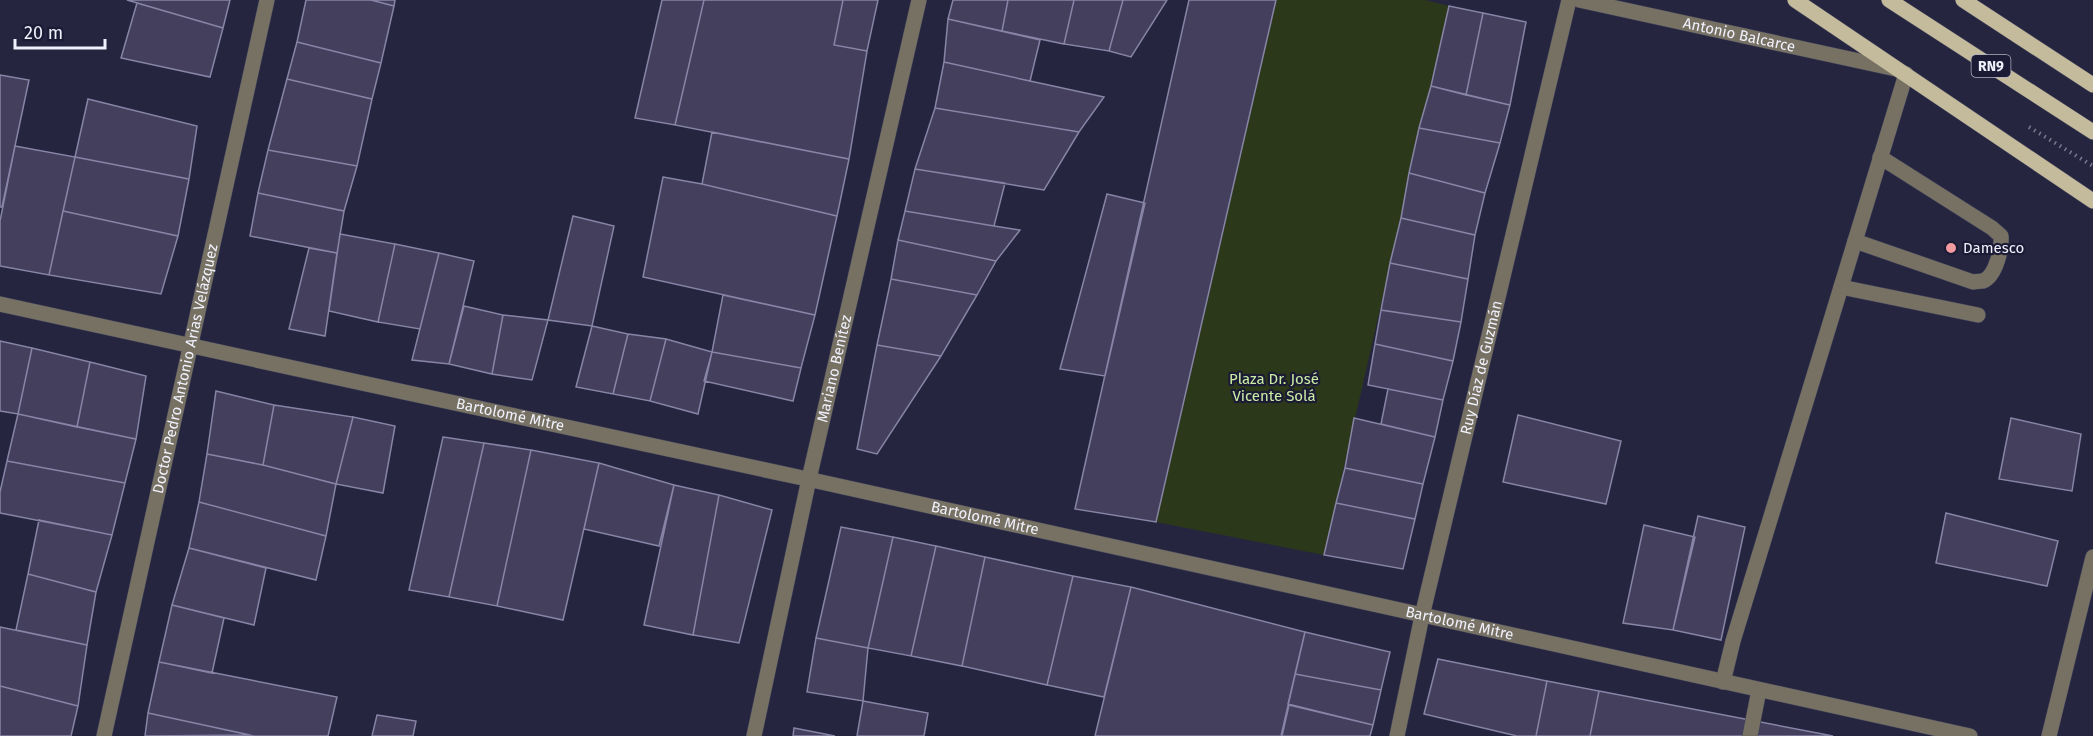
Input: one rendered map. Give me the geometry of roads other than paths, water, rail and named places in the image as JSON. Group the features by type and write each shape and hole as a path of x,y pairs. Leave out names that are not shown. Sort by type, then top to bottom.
{"main road":[{"path":"1795,0 2093,201"},
{"name":"RN9","path":"1889,0 2093,132"},
{"name":"RN9","path":"1963,0 2093,85"}],"street":[{"name":"Doctor Pedro Antonio Arias Velázquez","path":"104,736 267,0"},
{"name":"Mariano Benítez","path":"754,736 809,479 919,0"},
{"name":"Ruy Díaz de Guzmán","path":"1397,736 1422,616 1569,0"},
{"name":"Antonio Balcarce","path":"1579,0 1903,72"},
{"path":"1723,682 1733,641 1855,241 1903,72"},
{"path":"1855,241 1973,282 1983,281 1990,275 2002,249 2001,236 1992,228 1880,157"},
{"path":"1841,287 1978,315"},
{"name":"Bartolomé Mitre","path":"0,304 189,347 809,479 1970,736"},
{"path":"2049,736 2093,557"},
{"path":"1750,736 1759,690"}],"place":[{"name":"Damesco","path":"1951,248"}],"park label":[{"name":"Plaza Dr. José Vicente Solá","path":"1274,388"}]}
